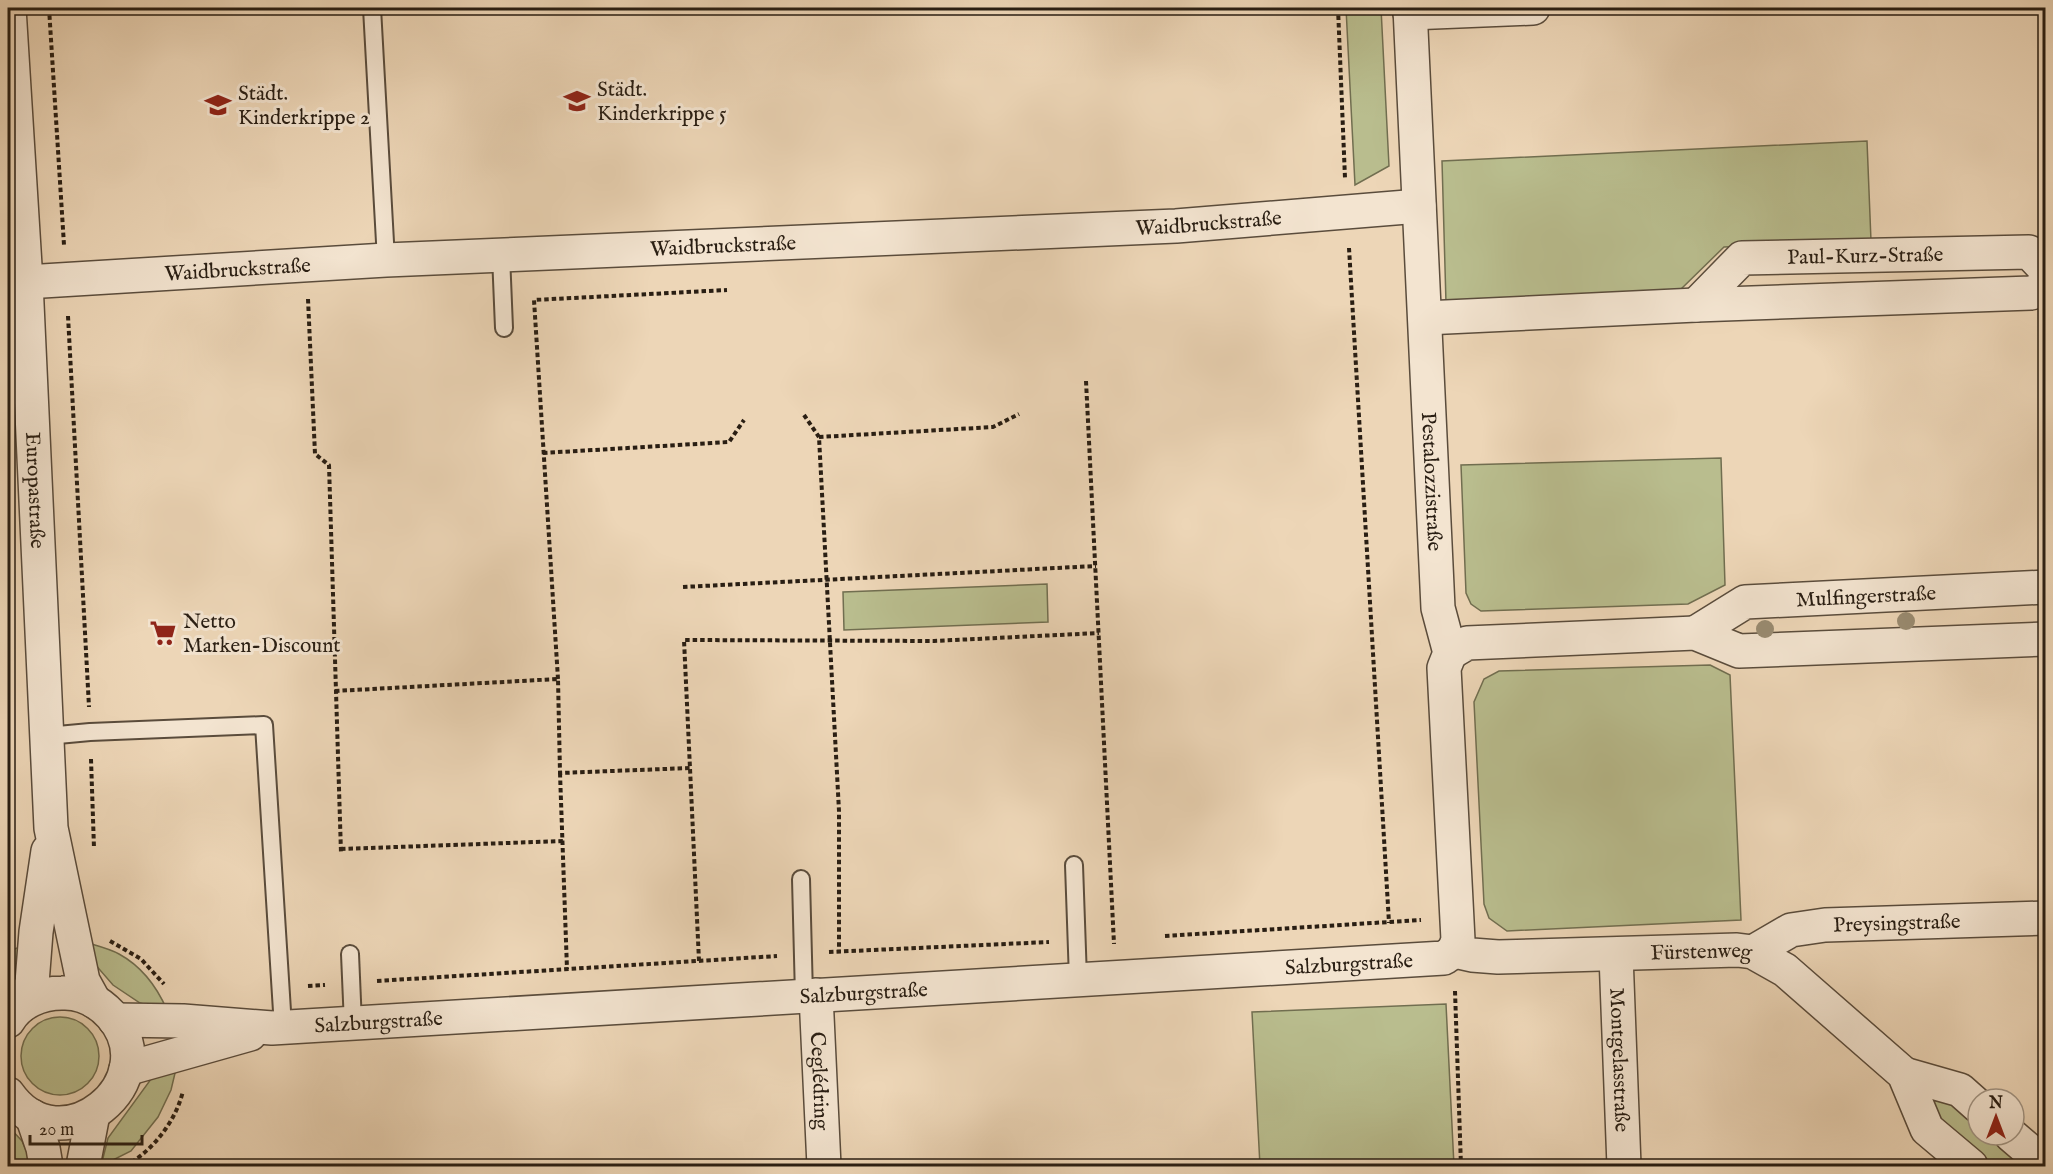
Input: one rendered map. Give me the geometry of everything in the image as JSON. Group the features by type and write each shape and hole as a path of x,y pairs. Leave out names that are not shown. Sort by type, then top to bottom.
{"street":[{"name":"Europastraße","path":"9,8 13,158 26,282 51,828 83,981 123,1035 126,1069"},
{"path":"1410,10 1533,8"},
{"name":"Pestalozzistraße","path":"1410,10 1438,608 1450,653 1444,668 1458,940 1454,951"},
{"name":"Waidbruckstraße","path":"26,282 386,260 1176,226 1419,206"},
{"name":"Paul-Kurz-Straße","path":"1696,305 1742,258 2029,252 2046,270"},
{"name":"Paul-Kurz-Straße","path":"1425,318 1696,305 2031,293 2046,288"},
{"name":"Mulfingerstraße","path":"1695,633 1745,602 2046,587"},
{"name":"Mulfingerstraße","path":"1450,653 1467,643 1695,633 1739,651 2046,639"},
{"name":"Europastraße","path":"15,1013 32,982 36,932 51,828"},
{"name":"Preysingstraße","path":"1753,952 1791,930 1825,925 2046,918"},
{"name":"Fürstenweg","path":"1454,951 1498,957 1737,950 1753,952 1785,970 1904,1074 1960,1090 1966,1095"},
{"name":"Salzburgstraße","path":"15,1013 35,998 50,993 65,993 80,995 105,1011 183,1021 277,1028 1444,958 1454,951"},
{"name":"Montgelasstraße","path":"1616,954 1624,1167"},
{"name":"Ceglédring","path":"820,995 824,1167"},
{"name":"Salzburgstraße","path":"126,1069 277,1028"},
{"path":"8,1094 21,1109 32,1116 63,1123 79,1120 93,1114 114,1095 122,1083 126,1069"},
{"name":"Fürstenweg","path":"1904,1074 1927,1129 1971,1167"},
{"path":"83,1167 93,1114"},
{"path":"32,1116 43,1148 46,1167"},
{"path":"2025,1147 2046,1165"}],"lane":[{"path":"372,8 386,260"},
{"path":"501,255 504,328"},
{"path":"47,736 90,732 264,725 277,1028"},
{"path":"1074,866 1078,979"},
{"path":"801,879 820,995"},
{"path":"350,954 353,1024"}],"path":[{"path":"49,8 66,280 90,732 94,852"},
{"path":"1338,8 1347,212 1391,961"},
{"path":"306,265 315,454 329,465 341,851 562,841"},
{"path":"567,969 558,679 534,300 727,290"},
{"path":"1086,381 1116,978"},
{"path":"819,437 993,427 1018,414"},
{"path":"804,415 819,437 838,811 839,951 820,995"},
{"path":"543,453 729,442 744,420"},
{"path":"683,587 1096,566"},
{"path":"699,961 684,640 934,641 1099,633"},
{"path":"335,691 558,679"},
{"path":"560,773 690,768"},
{"path":"1454,951 1461,1167"}],"green space":[{"path":"1346,8 1381,8 1389,166 1355,185"},
{"path":"1867,141 1871,241 1724,247 1680,290 1446,303 1442,161"},
{"path":"1721,458 1725,585 1688,604 1481,611 1471,604 1466,593 1461,465"},
{"path":"1047,584 1048,622 844,630 843,592"},
{"path":"1710,665 1730,675 1741,920 1507,931 1489,918 1484,904 1474,702 1484,679 1499,671"},
{"path":"8,898 11,898 12,931 8,933"},
{"path":"88,943 115,952 127,959 153,985 167,1010 140,1003 113,985 93,962"},
{"path":"24,945 20,969 8,982 8,952"},
{"path":"1446,1004 1454,1166 1260,1166 1252,1012"},
{"path":"60,1017 75,1020 87,1029 96,1041 99,1056 96,1071 87,1083 75,1092 60,1095 45,1092 33,1083 24,1071 21,1056 24,1041 33,1029 45,1020"},
{"path":"176,1069 171,1090 158,1117 131,1151 101,1166 108,1138 151,1079"},
{"path":"1930,1100 1950,1103 1966,1117 1966,1147 2002,1147 2024,1166 1988,1166 1933,1119"},
{"path":"8,1126 22,1141 33,1166 26,1166 8,1158"}],"place":[{"name":"Städt. Kinderkrippe 5","path":"577,101"},
{"name":"Städt. Kinderkrippe 2","path":"218,105"},
{"name":"Netto Marken-Discount","path":"163,633"}]}
